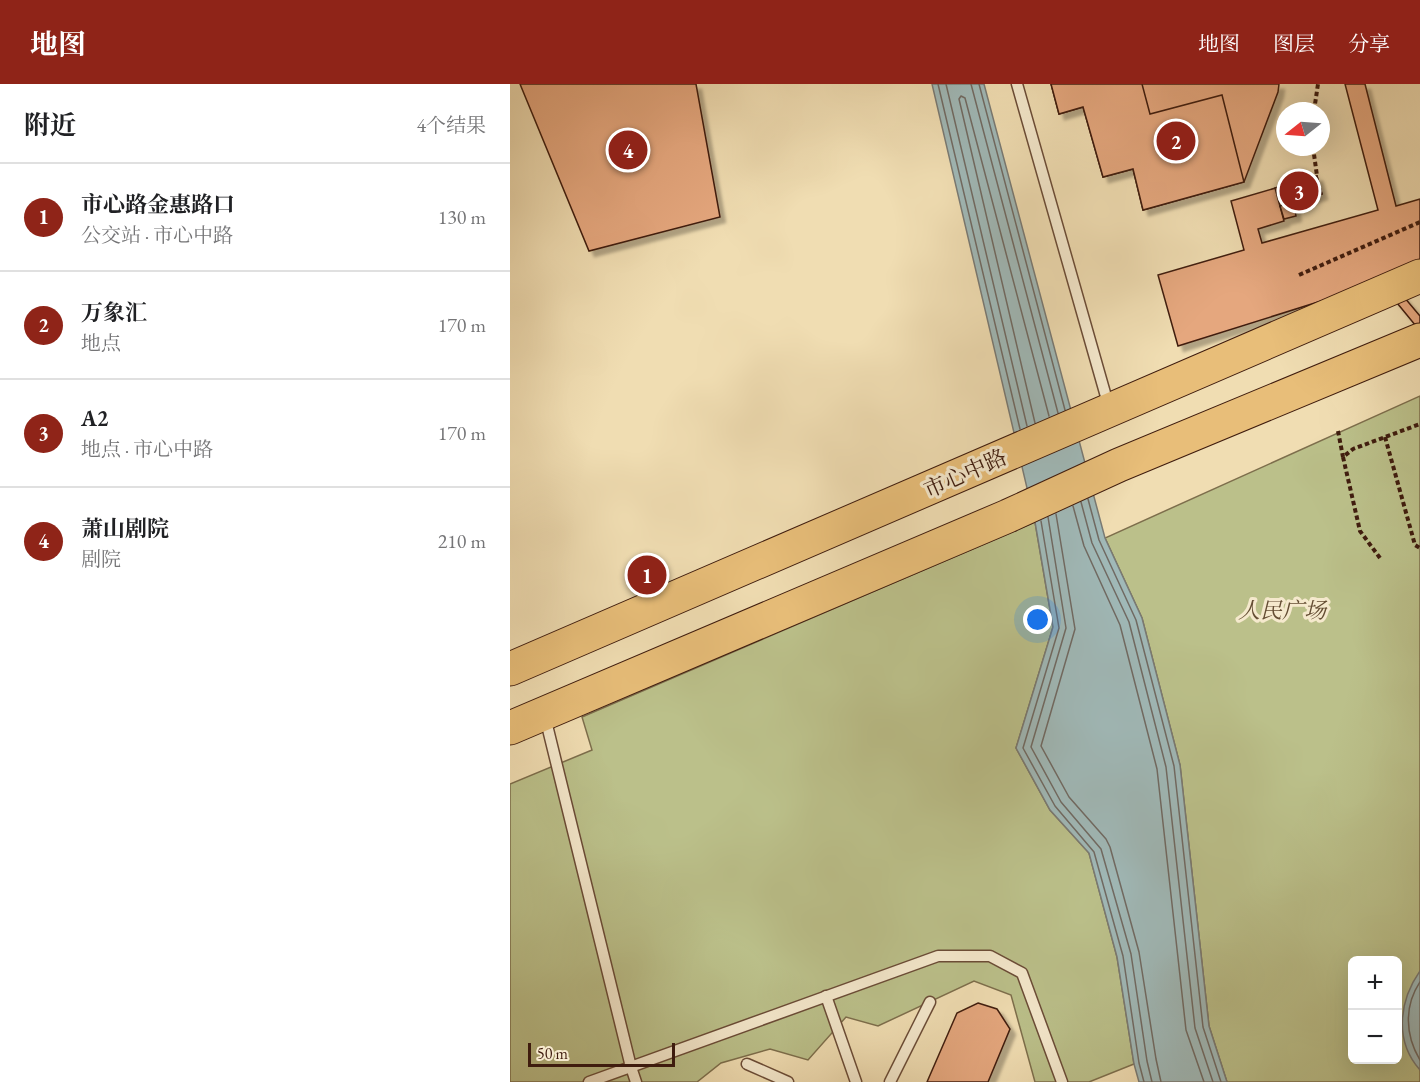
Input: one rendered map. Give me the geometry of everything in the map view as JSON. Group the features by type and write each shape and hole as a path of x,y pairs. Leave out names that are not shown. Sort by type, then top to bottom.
{"main road":[{"name":"市心中路","path":"510,669 1420,276"},
{"path":"510,728 1008,516 1119,465 1420,340"}],"lane":[{"path":"1017,84 1105,412"},
{"path":"544,713 636,1082"},
{"path":"589,1082 938,956 990,956 1022,973 1062,1082"},
{"path":"826,996 856,1082"},
{"path":"890,1082 930,1002"},
{"path":"747,1064 788,1082"}],"path":[{"path":"1315,102 1318,84"},
{"path":"1314,156 1317,176"},
{"path":"1299,275 1420,222"},
{"path":"1343,457 1353,449 1420,424"},
{"path":"1338,431 1360,531 1380,558"},
{"path":"1385,437 1415,544 1420,548"}],"green space":[{"name":"人民广场","path":"1420,396 1420,1082 1227,1082 1209,1026 1180,765 1142,618 1105,538"},
{"path":"1035,522 1053,627 1016,748 1050,810 1089,853 1117,957 1134,1064 1089,1082 1035,1082 1011,995 974,981 878,1026 846,1017 808,1060 770,1049 721,1063 697,1082 510,1082 510,784 592,750 582,717"}],"water":[{"path":"932,84 984,84 1105,538 1142,618 1180,765 1209,1026 1227,1082 1139,1082 1134,1064 1117,957 1089,853 1050,810 1016,748 1053,627 1035,522"},
{"path":"1420,971 1420,1070 1406,1047 1403,1034 1404,1008"}],"building":[{"path":"520,84 696,84 720,217 589,251"},
{"path":"1051,84 1279,84 1244,182 1143,210 1133,169 1103,177 1083,107 1059,114"},
{"path":"1051,84 1142,84 1150,114 1222,95 1244,182 1143,210 1133,169 1103,177 1083,107 1059,114"},
{"path":"1345,84 1365,84 1396,206 1420,199 1420,270 1393,284 1420,316 1420,331 1382,282 1178,346 1158,275 1244,250 1231,201 1317,176 1322,194 1280,206 1284,221 1258,229 1262,243 1378,210"},
{"path":"1317,176 1322,194 1280,206 1275,188"},
{"path":"1293,202 1296,216 1284,219 1280,206"},
{"path":"978,1003 997,1009 1010,1029 988,1082 927,1082 957,1013"}],"place":[{"name":"万象汇","path":"1176,141"},
{"name":"萧山剧院","path":"628,150"},
{"name":"A2","path":"1299,191"},
{"name":"市心路金惠路口","path":"647,575"}]}
